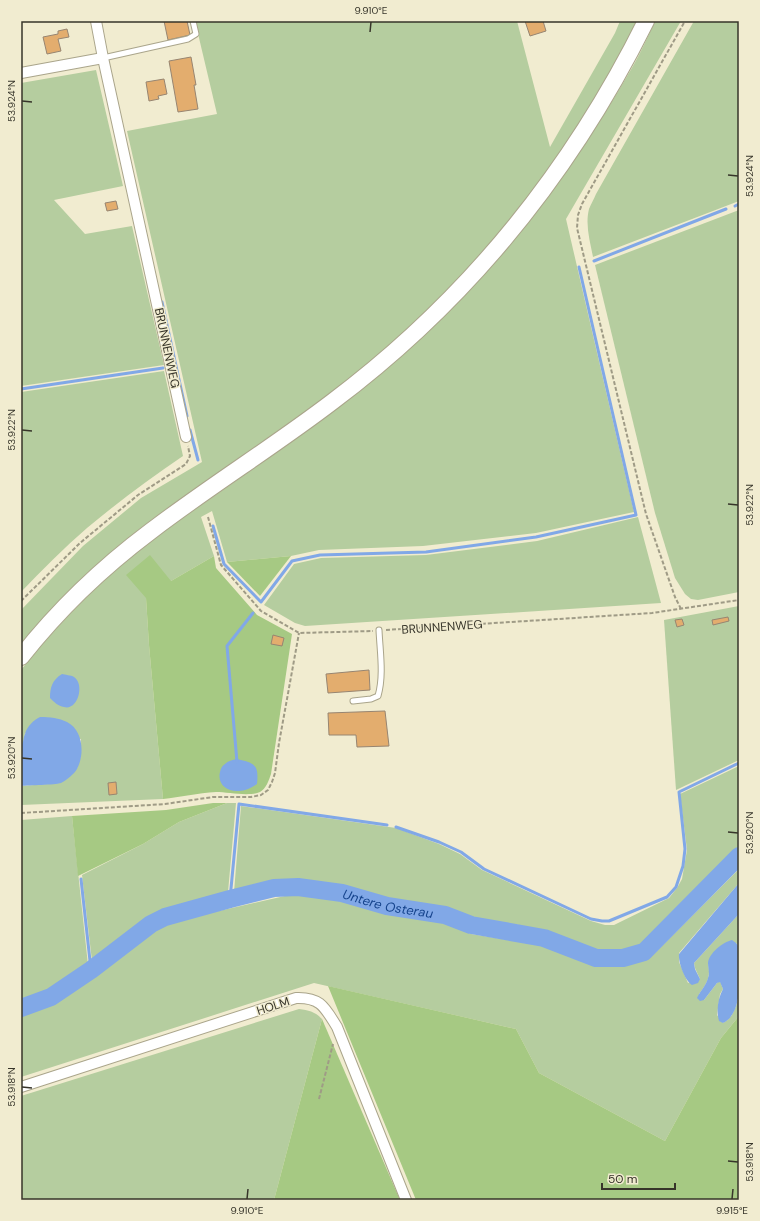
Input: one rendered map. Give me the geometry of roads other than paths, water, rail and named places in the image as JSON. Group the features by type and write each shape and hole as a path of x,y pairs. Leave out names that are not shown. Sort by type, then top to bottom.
{"main road":[{"path":"21,657 39,634 106,568 150,532 334,401 374,369 457,293 515,228 569,155 626,61 646,21"}],"street":[{"name":"BRUNNENWEG","path":"96,21 186,437"},
{"path":"21,73 103,58"},
{"name":"HOLM","path":"21,1087 296,998 305,998 324,1005 337,1027 406,1200"}],"lane":[{"path":"103,58 188,39 196,34 193,21"},
{"path":"353,701 371,699 378,696 381,667 379,630"}],"water":[{"path":"62,674 74,677 79,685 76,701 69,707 60,706 50,698 52,684"},
{"path":"40,717 58,719 67,722 72,726 79,736 81,743 82,750 80,763 74,773 61,783 21,786 21,746 27,728"},
{"path":"237,759 252,764 257,773 257,784 241,791 227,789 222,784 219,776 223,766 229,761"},
{"path":"739,883 739,914 694,963 700,979 698,983 692,985 689,983 682,971 679,954"},
{"path":"732,940 739,947 740,978 738,1000 735,1010 730,1018 723,1023 719,1021 718,1013 719,1000 723,989 720,982 717,983 704,1000 700,1001 697,998 707,981 709,974 708,963 711,955 728,941"}],"waterway":[{"path":"735,206 739,204"},
{"path":"594,261 726,209"},
{"path":"213,526 224,564 261,602 292,561 320,555 426,552 536,537 636,515 579,267"},
{"path":"162,302 187,416"},
{"path":"21,389 163,368"},
{"path":"190,430 198,460"},
{"path":"237,762 227,646 253,613"},
{"path":"396,827 439,842 461,852 484,869 591,919 609,921 667,897 676,887 683,866 685,849 679,792 739,763"},
{"path":"230,899 239,804 387,825"},
{"name":"Untere Osterau","path":"21,1008 51,997 91,970 151,924 165,917 274,888 298,887 342,893 387,906 445,915 471,925 544,938 596,958 623,958 644,952 739,856"},
{"path":"81,879 91,970"}]}
